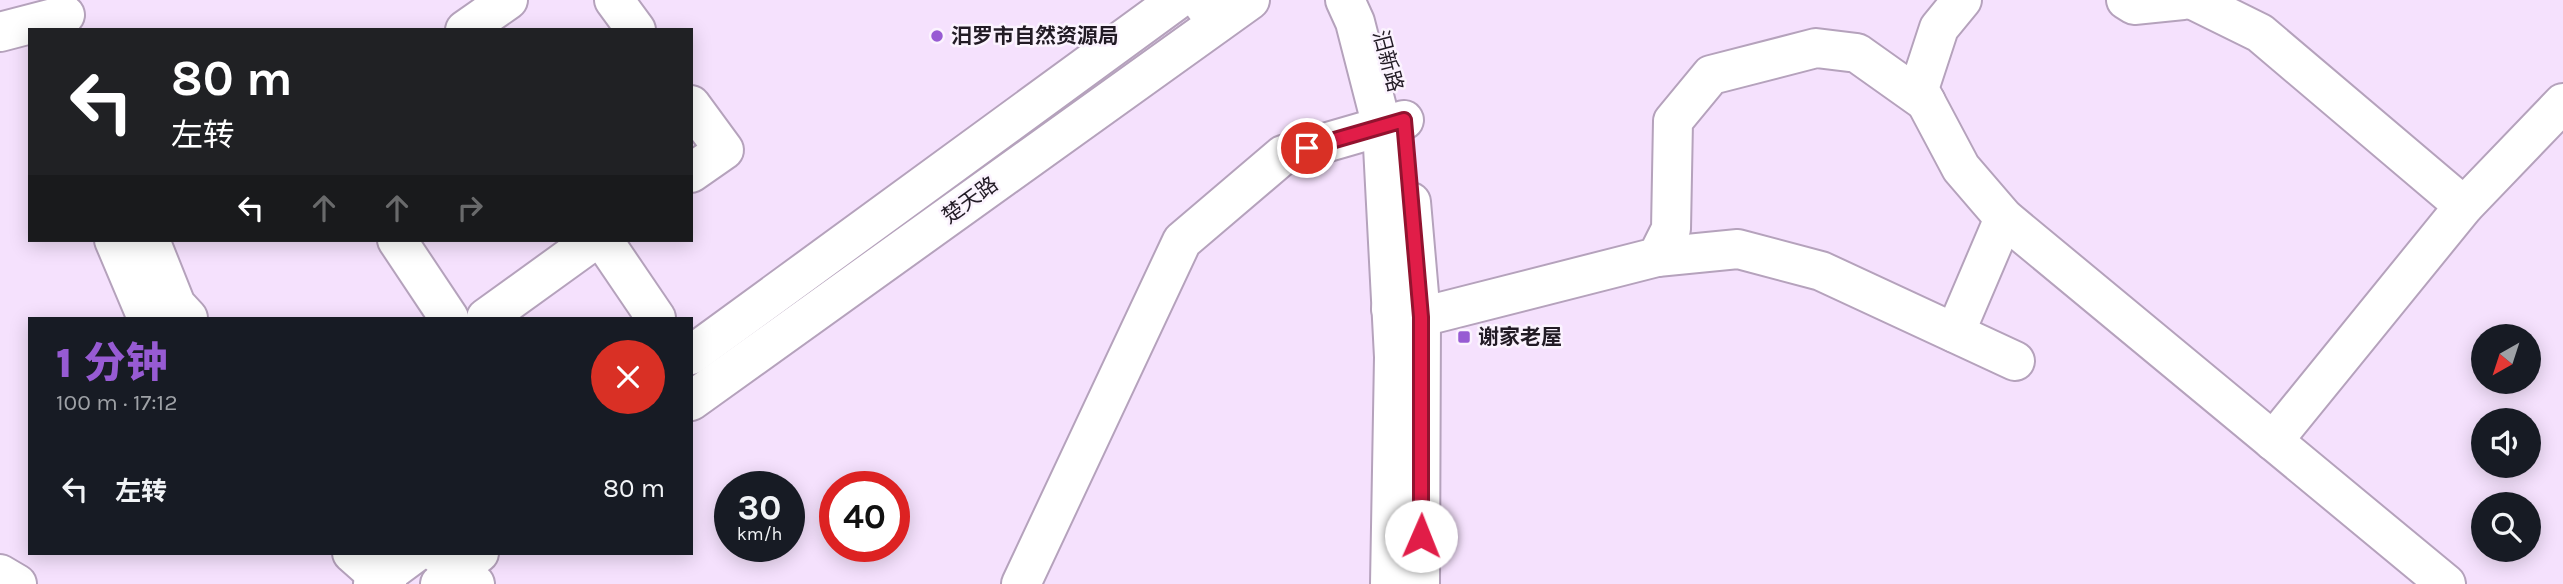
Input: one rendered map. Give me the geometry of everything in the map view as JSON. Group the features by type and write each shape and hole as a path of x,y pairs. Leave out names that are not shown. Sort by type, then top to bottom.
{"street":[{"path":"468,28 508,0"},
{"path":"614,0 635,28"},
{"name":"楚天路","path":"693,354 1177,0"},
{"name":"楚天路","path":"693,399 1208,12 1250,0"},
{"path":"1021,584 1182,241 1283,155 1393,124 1345,0"},
{"name":"汨新路","path":"1372,0 1393,124 1420,584"},
{"path":"1962,0 1939,28 1919,89 1961,168 2004,218 2446,584"},
{"path":"2126,0 2134,5 2183,0"},
{"path":"2193,0 2260,33 2464,206"},
{"path":"16,24 65,15"},
{"path":"1657,257 1671,229 1673,121 1711,75 1816,48 1857,53 1926,102"},
{"path":"2273,441 2464,206 2563,103"},
{"path":"693,108 724,150 693,172"},
{"path":"1955,333 2004,218"},
{"path":"115,242 147,317"},
{"path":"151,242 176,305 187,317"},
{"path":"398,242 448,317"},
{"path":"487,317 590,242 655,317"},
{"path":"1390,584 1394,357 1406,313 1657,257 1738,249 1821,271 2015,361"},
{"path":"354,555 380,582 413,555"},
{"path":"0,574 17,584"}],"place":[{"name":"汨罗市自然资源局","path":"937,36"},
{"name":"谢家老屋","path":"1464,337"}],"route":[{"path":"1307,148 1404,120 1421,317 1421,536"}]}
